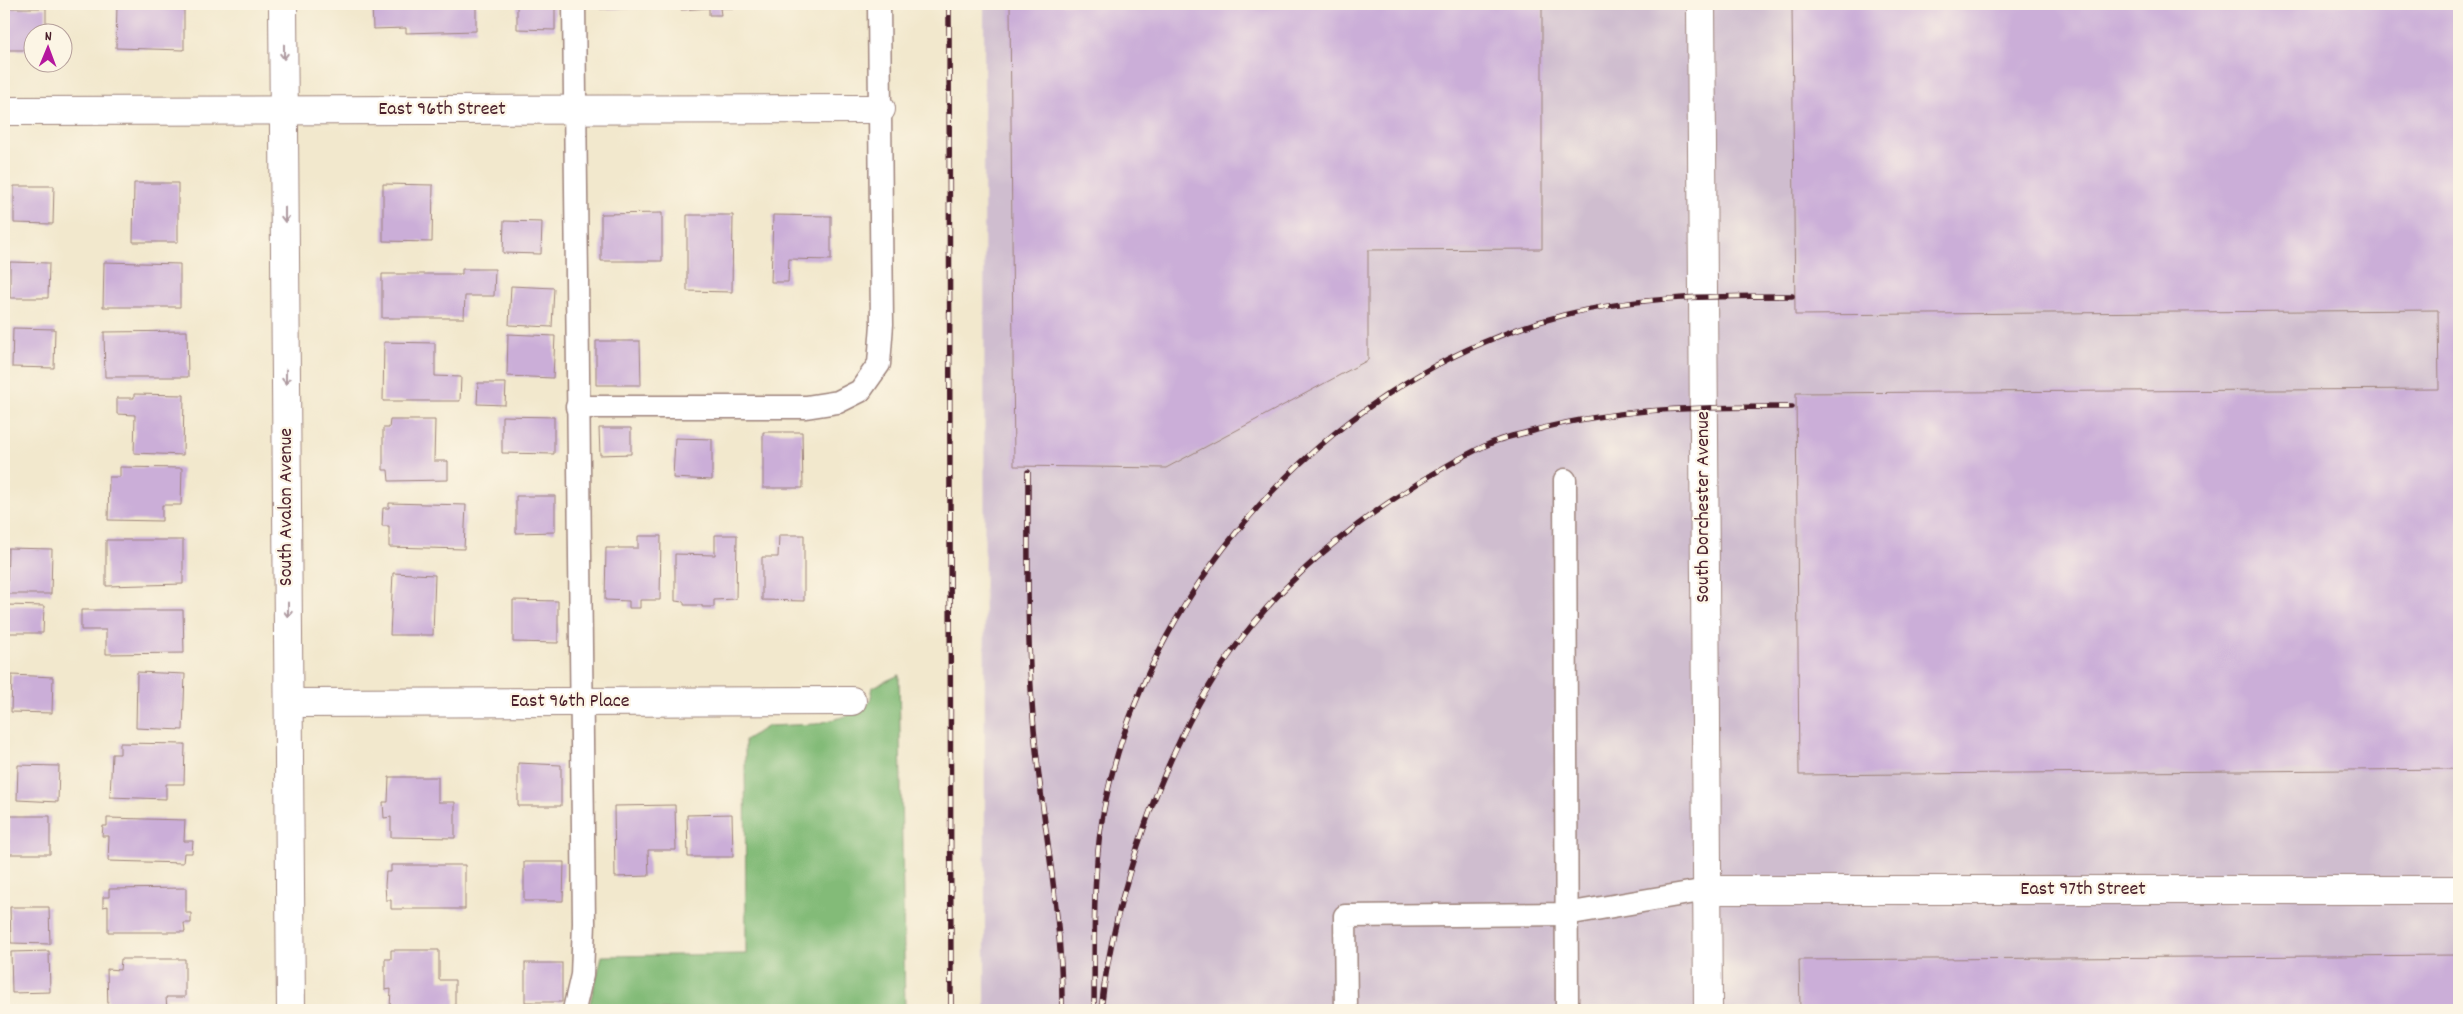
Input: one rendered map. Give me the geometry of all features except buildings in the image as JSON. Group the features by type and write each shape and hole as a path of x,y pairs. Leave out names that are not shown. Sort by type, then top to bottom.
{"street":[{"name":"South Avalon Avenue","path":"283,4 291,1010"},
{"name":"South Dorchester Avenue","path":"1701,4 1708,1010"},
{"name":"East 96th Street","path":"4,111 881,109"},
{"name":"East 96th Place","path":"289,703 852,701"},
{"name":"East 97th Street","path":"1707,890 2459,890"}],"lane":[{"path":"574,4 580,702 584,923 582,976 574,1010"},
{"path":"577,407 806,407 838,402 860,391 879,364 882,324 879,4"},
{"path":"1565,480 1567,1010"},
{"path":"1346,1010 1345,916 1566,914 1707,890"}],"shaded area":[{"path":"984,4 2459,4 2459,1010 985,1010"}],"green space":[{"path":"899,675 905,1010 588,1010 602,956 746,954 745,740 768,726 816,724 857,713 870,702 873,687"}],"railway":[{"path":"949,4 951,1010"},
{"path":"1094,1010 1096,877 1101,825 1106,799 1130,716 1166,637 1213,562 1269,494 1334,434 1405,383 1482,343 1564,315 1620,304 1677,298 1792,296"},
{"path":"1101,1010 1117,918 1130,870 1164,775 1185,730 1208,688 1251,627 1290,583 1334,543 1381,508 1439,470 1501,439 1568,422 1631,413 1695,408 1792,407"},
{"path":"1028,472 1028,615 1033,723 1057,916 1062,979 1062,1010"}]}
